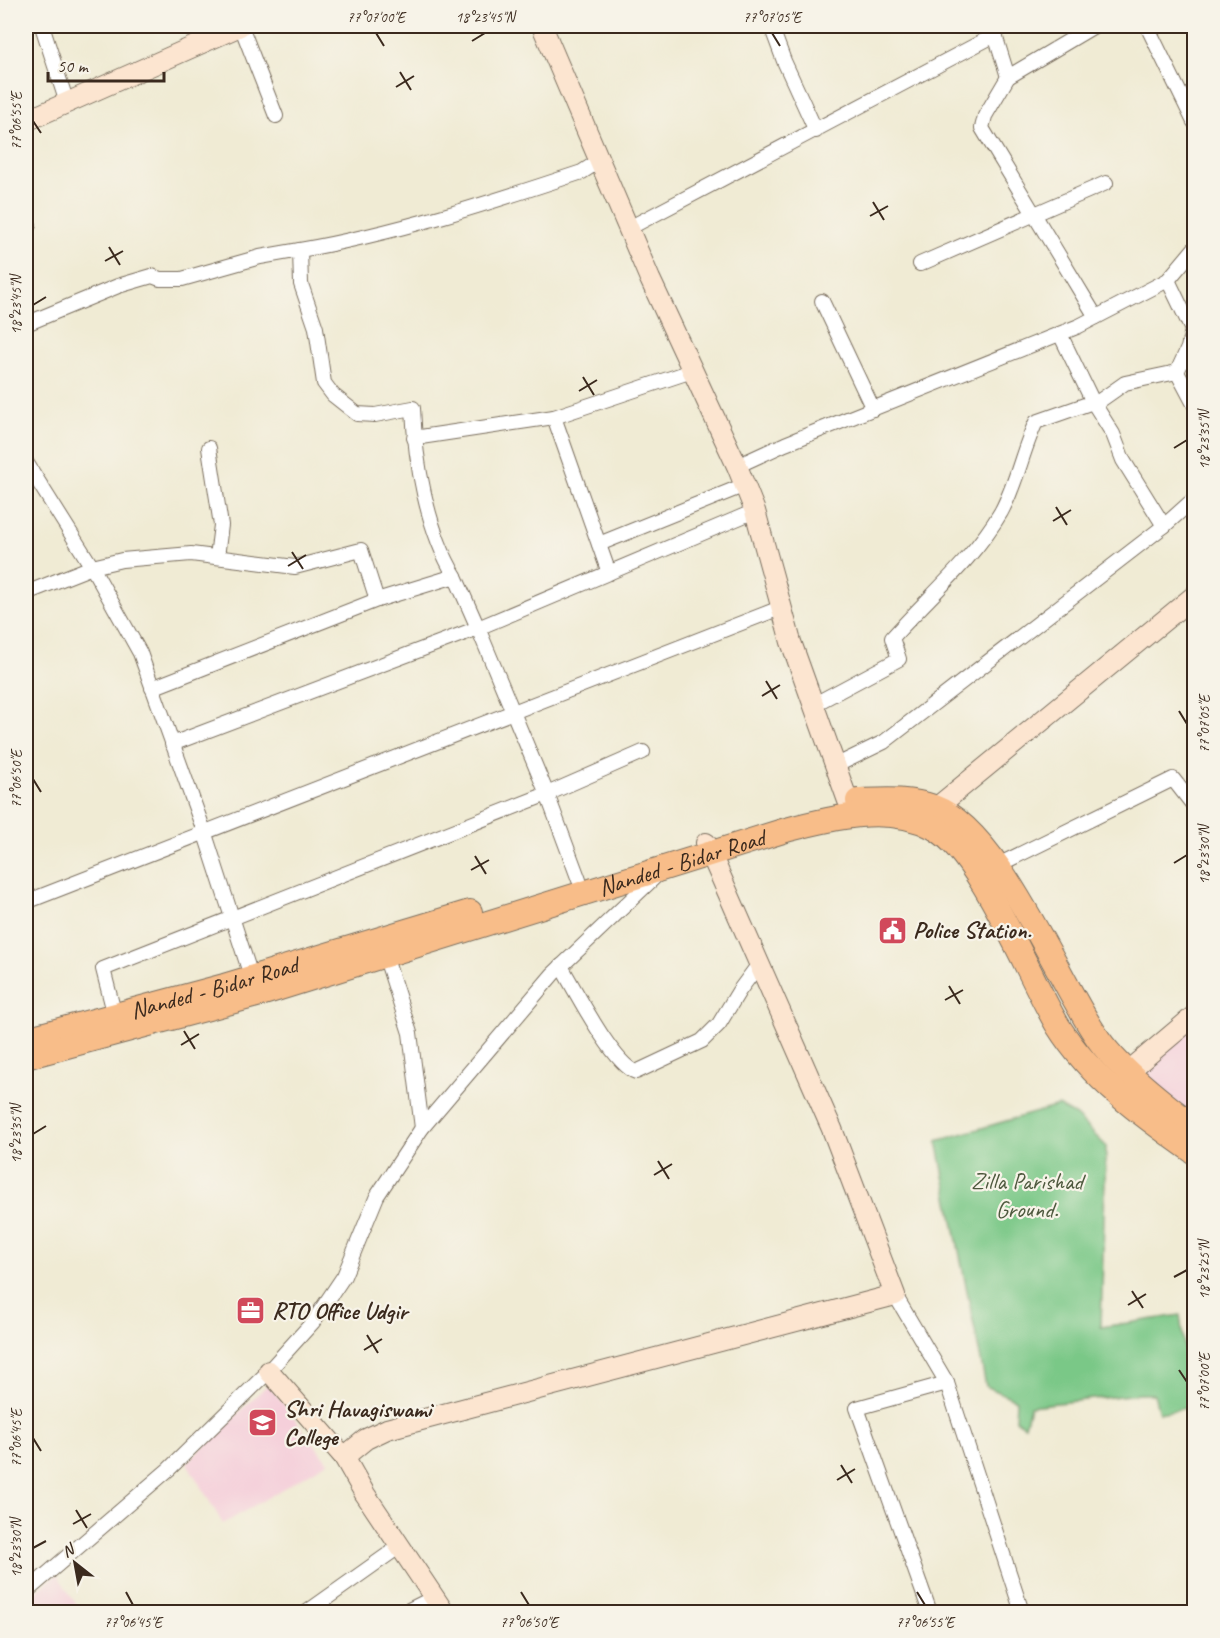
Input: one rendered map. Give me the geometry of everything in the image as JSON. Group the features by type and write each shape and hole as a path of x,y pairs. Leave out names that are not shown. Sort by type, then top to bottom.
{"highway":[{"name":"Nanded - Bidar Road","path":"26,1057 383,947 662,871 709,848 782,818 848,801 905,798 936,808 958,821 986,849 1096,1036 1148,1091 1194,1127"},
{"name":"Nanded - Bidar Road","path":"383,947 579,880 709,848 838,817 879,815 909,818 934,827 955,846 982,885 1058,1025 1081,1057 1140,1114 1194,1152"},
{"name":"Nanded - Bidar Road","path":"26,1039 115,1016 255,986"}],"street":[{"path":"42,26 67,103"},
{"path":"26,121 240,26 276,116"},
{"path":"771,26 784,61 816,130"},
{"path":"1094,26 1008,77 985,116 982,128 1096,317"},
{"path":"1147,26 1194,122"},
{"path":"546,27 599,161 745,485 755,511 780,608 848,801"},
{"path":"629,228 816,130 998,30 1008,77"},
{"path":"26,324 118,286 152,276 160,279 182,279 260,257 359,240 446,217 582,172 599,161"},
{"path":"920,264 1035,216 1106,183"},
{"path":"737,466 1060,334 1096,317 1168,280 1194,249"},
{"path":"300,250 301,284 316,328 324,383 333,395 357,414 375,415 412,408 414,438 432,524 441,554 455,576 513,710 548,794 579,880"},
{"path":"1168,280 1192,330 1188,348 1177,372"},
{"path":"822,301 873,409"},
{"path":"1060,334 1093,402 1113,434 1123,460 1164,526"},
{"path":"414,438 554,417 692,371"},
{"path":"813,705 899,659 892,638 975,550 988,531 1016,480 1026,443 1036,422 1098,402 1125,383 1177,372"},
{"path":"1177,372 1194,404"},
{"path":"554,417 609,573"},
{"path":"209,448 221,525 218,557"},
{"path":"26,462 92,567 140,653 204,831 255,986"},
{"path":"599,544 745,485"},
{"path":"835,766 884,742 1164,526 1194,500"},
{"path":"172,744 478,628 755,511"},
{"path":"26,593 92,567 122,560 179,555 218,557 295,567 361,550 377,600"},
{"path":"152,688 377,600 455,576"},
{"path":"936,808 1194,596"},
{"path":"26,902 513,710 780,608"},
{"path":"115,1016 103,969 548,794 643,752"},
{"path":"996,866 1173,779 1194,806"},
{"path":"709,848 832,1129 895,1295 947,1383 1022,1612"},
{"path":"26,1592 169,1469 268,1371 313,1322 344,1276 378,1196 422,1128 561,966 662,871"},
{"path":"383,947 410,1033 422,1128"},
{"path":"561,966 611,1048 626,1068 636,1072 702,1041 719,1024 759,964"},
{"path":"1130,1071 1194,1016"},
{"path":"344,1457 366,1439 387,1429 895,1295"},
{"path":"268,1371 344,1457 364,1494 438,1605 405,1612"},
{"path":"930,1612 857,1408 947,1383"},
{"path":"308,1612 400,1546"}],"shaded area":[{"path":"1194,1024 1194,1118 1139,1071"},
{"name":"Shri Havagiswami College","path":"268,1384 328,1462 223,1524 187,1463"},
{"path":"57,1574 81,1612 26,1612 26,1601"}],"green space":[{"name":"Zilla Parishad Ground.","path":"1058,1106 1076,1116 1106,1146 1101,1327 1180,1315 1192,1407 1159,1413 1154,1394 1030,1406 1025,1426 1015,1420 1016,1400 986,1386 937,1141"}],"place":[{"name":"Police Station.","path":"892,930"},
{"name":"RTO Office Udgir","path":"251,1311"},
{"name":"Shri Havagiswami College","path":"263,1423"}]}
